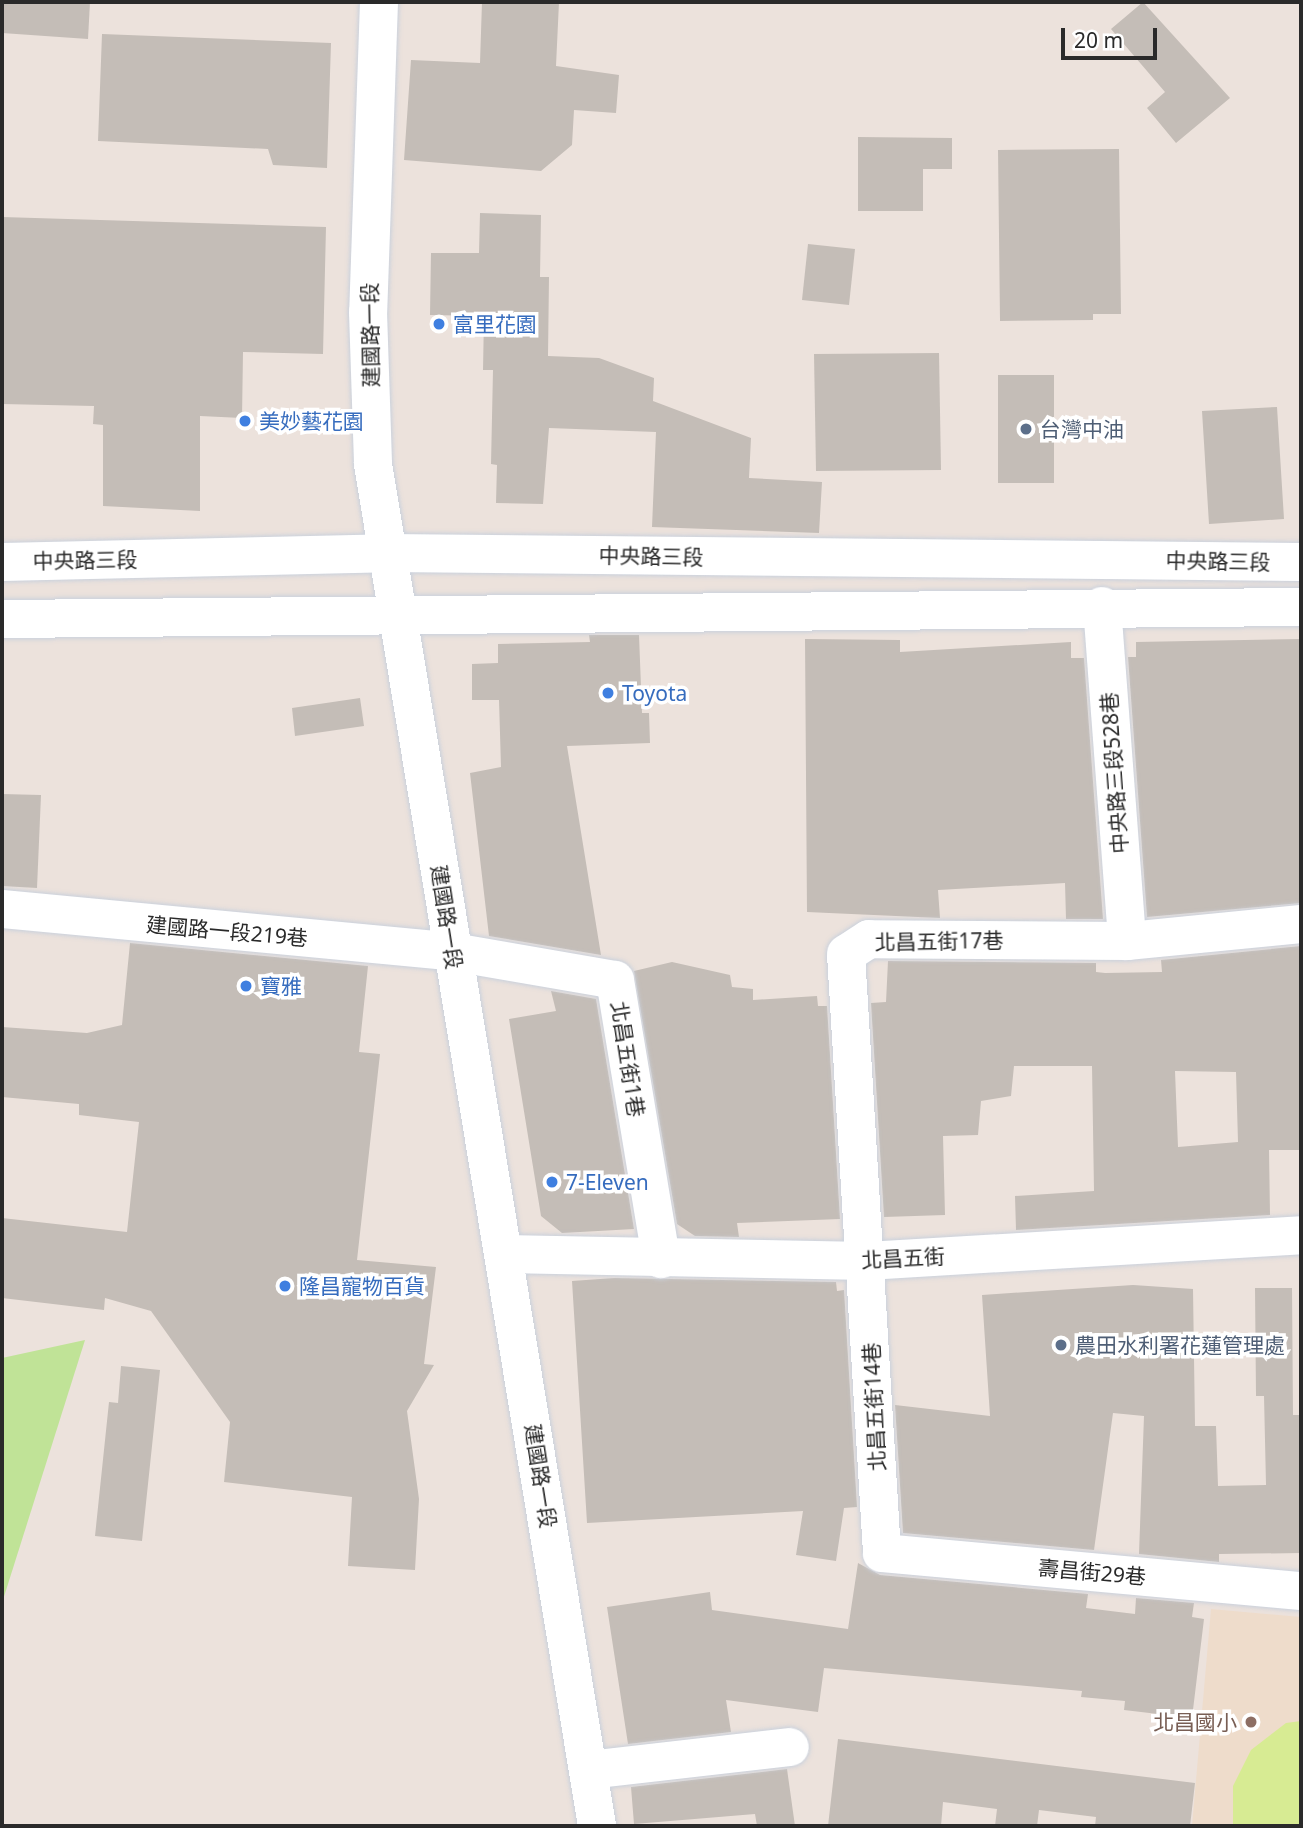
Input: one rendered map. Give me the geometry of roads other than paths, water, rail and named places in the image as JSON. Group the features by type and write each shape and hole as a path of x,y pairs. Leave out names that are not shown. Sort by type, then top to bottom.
{"street":[{"name":"建國路一段","path":"379,2 368,312 373,464 597,1826"},
{"name":"中央路三段","path":"2,562 387,553 1301,562"},
{"path":"2,619 400,618 1102,606 1301,607"},
{"name":"中央路三段528巷","path":"1102,606 1127,941"},
{"name":"建國路一段219巷","path":"2,909 453,952"},
{"name":"北昌五街17巷","path":"867,1261 846,954 869,939 1127,941 1301,924"},
{"name":"北昌五街1巷","path":"453,952 615,980 661,1259"},
{"name":"北昌五街","path":"505,1254 867,1261 1301,1235"},
{"name":"北昌五街14巷","path":"867,1261 882,1553"},
{"name":"壽昌街29巷","path":"882,1553 1301,1591"},
{"path":"589,1770 790,1747"}],"place":[{"name":"富里花園","path":"439,324"},
{"name":"美妙藝花園","path":"245,421"},
{"name":"台灣中油","path":"1026,429"},
{"name":"Toyota","path":"608,693"},
{"name":"寶雅","path":"246,986"},
{"name":"7-Eleven","path":"552,1182"},
{"name":"隆昌寵物百貨","path":"285,1286"},
{"name":"農田水利署花蓮管理處","path":"1061,1345"},
{"name":"北昌國小","path":"1251,1722"}]}
